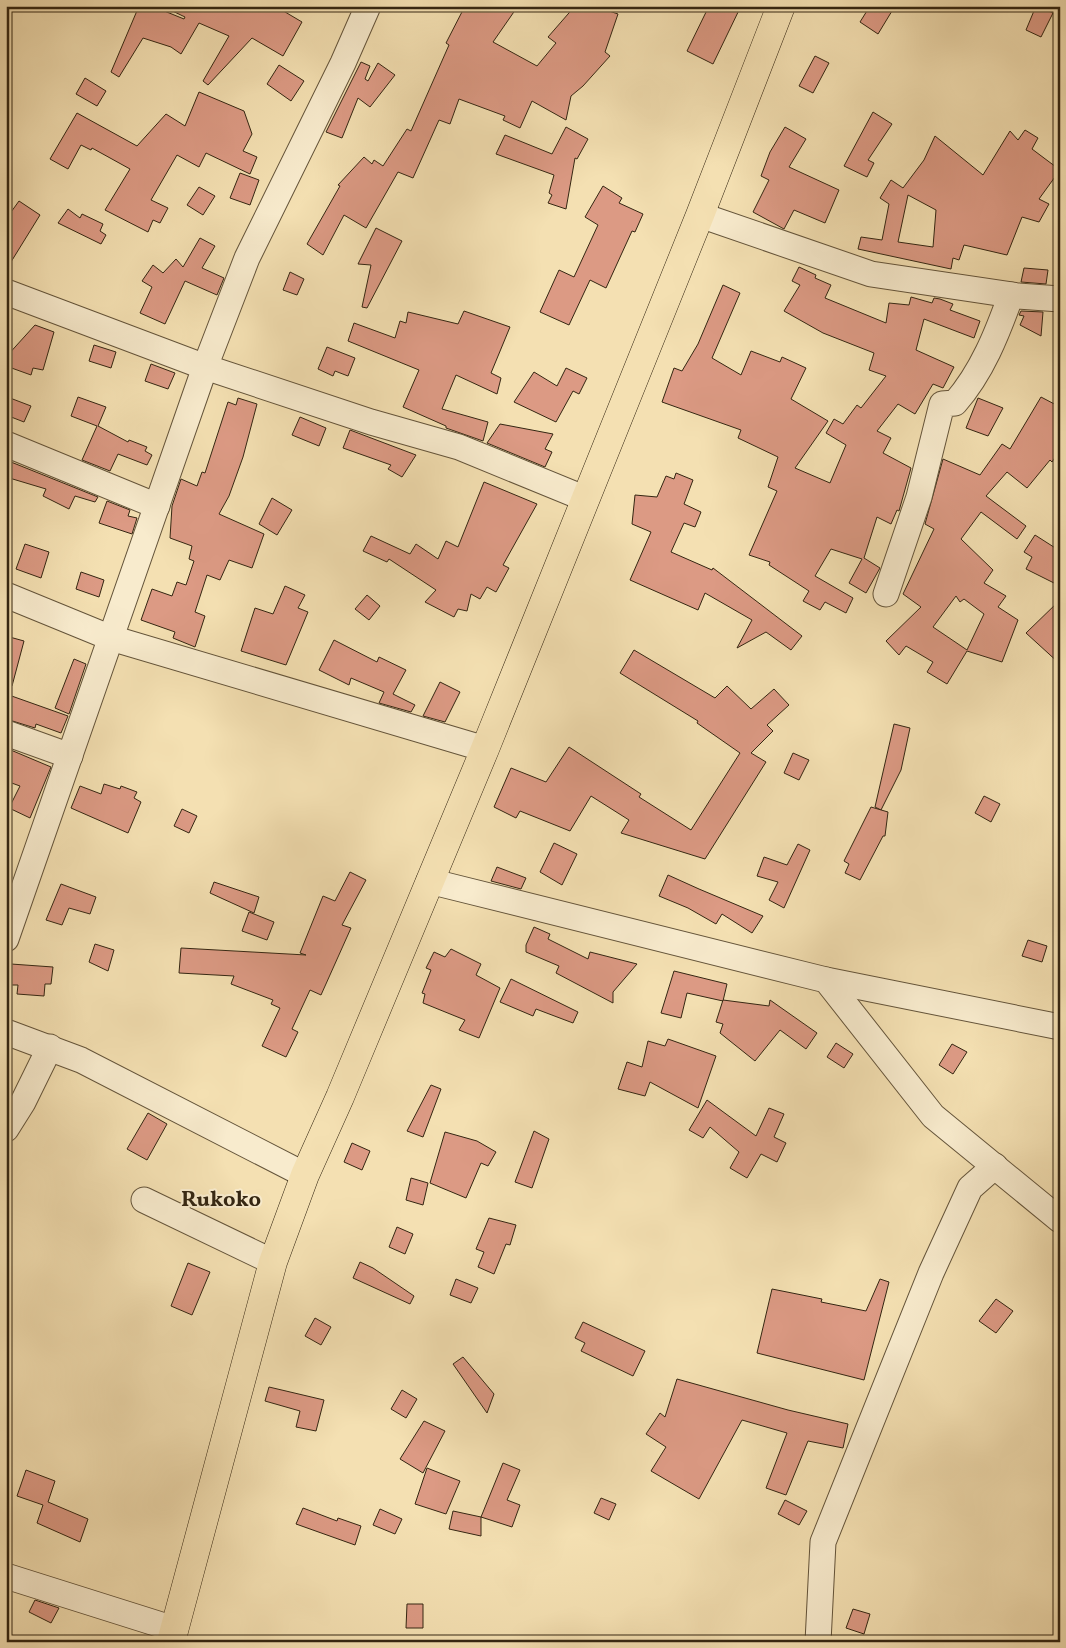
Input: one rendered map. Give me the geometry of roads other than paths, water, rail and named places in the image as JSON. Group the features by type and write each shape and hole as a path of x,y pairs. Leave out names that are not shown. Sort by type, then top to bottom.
{"highway":[{"path":"173,1635 273,1262 305,1175 340,1097 428,881 485,749 700,215 781,6"}],"street":[{"path":"6,939 12,904 70,756 205,367 247,258 343,63 368,6"},
{"path":"700,215 871,274 1011,295 1060,299"},
{"path":"6,292 205,367 371,422 459,447 586,499"},
{"path":"886,594 919,497 942,404 955,403 973,383 1000,327 1011,295"},
{"path":"6,444 157,506"},
{"path":"6,595 111,638 485,749"},
{"path":"6,733 70,756"},
{"path":"428,881 826,980 1060,1027"},
{"path":"826,980 933,1116 1060,1220"},
{"path":"6,1032 106,1072 305,1175"},
{"path":"6,1129 23,1102 50,1048"},
{"path":"818,1642 823,1542 931,1273 970,1188 995,1166"},
{"path":"144,1200 273,1262"},
{"path":"6,1576 173,1635"}],"district":[{"name":"Rukoko","path":"221,1200"}]}
